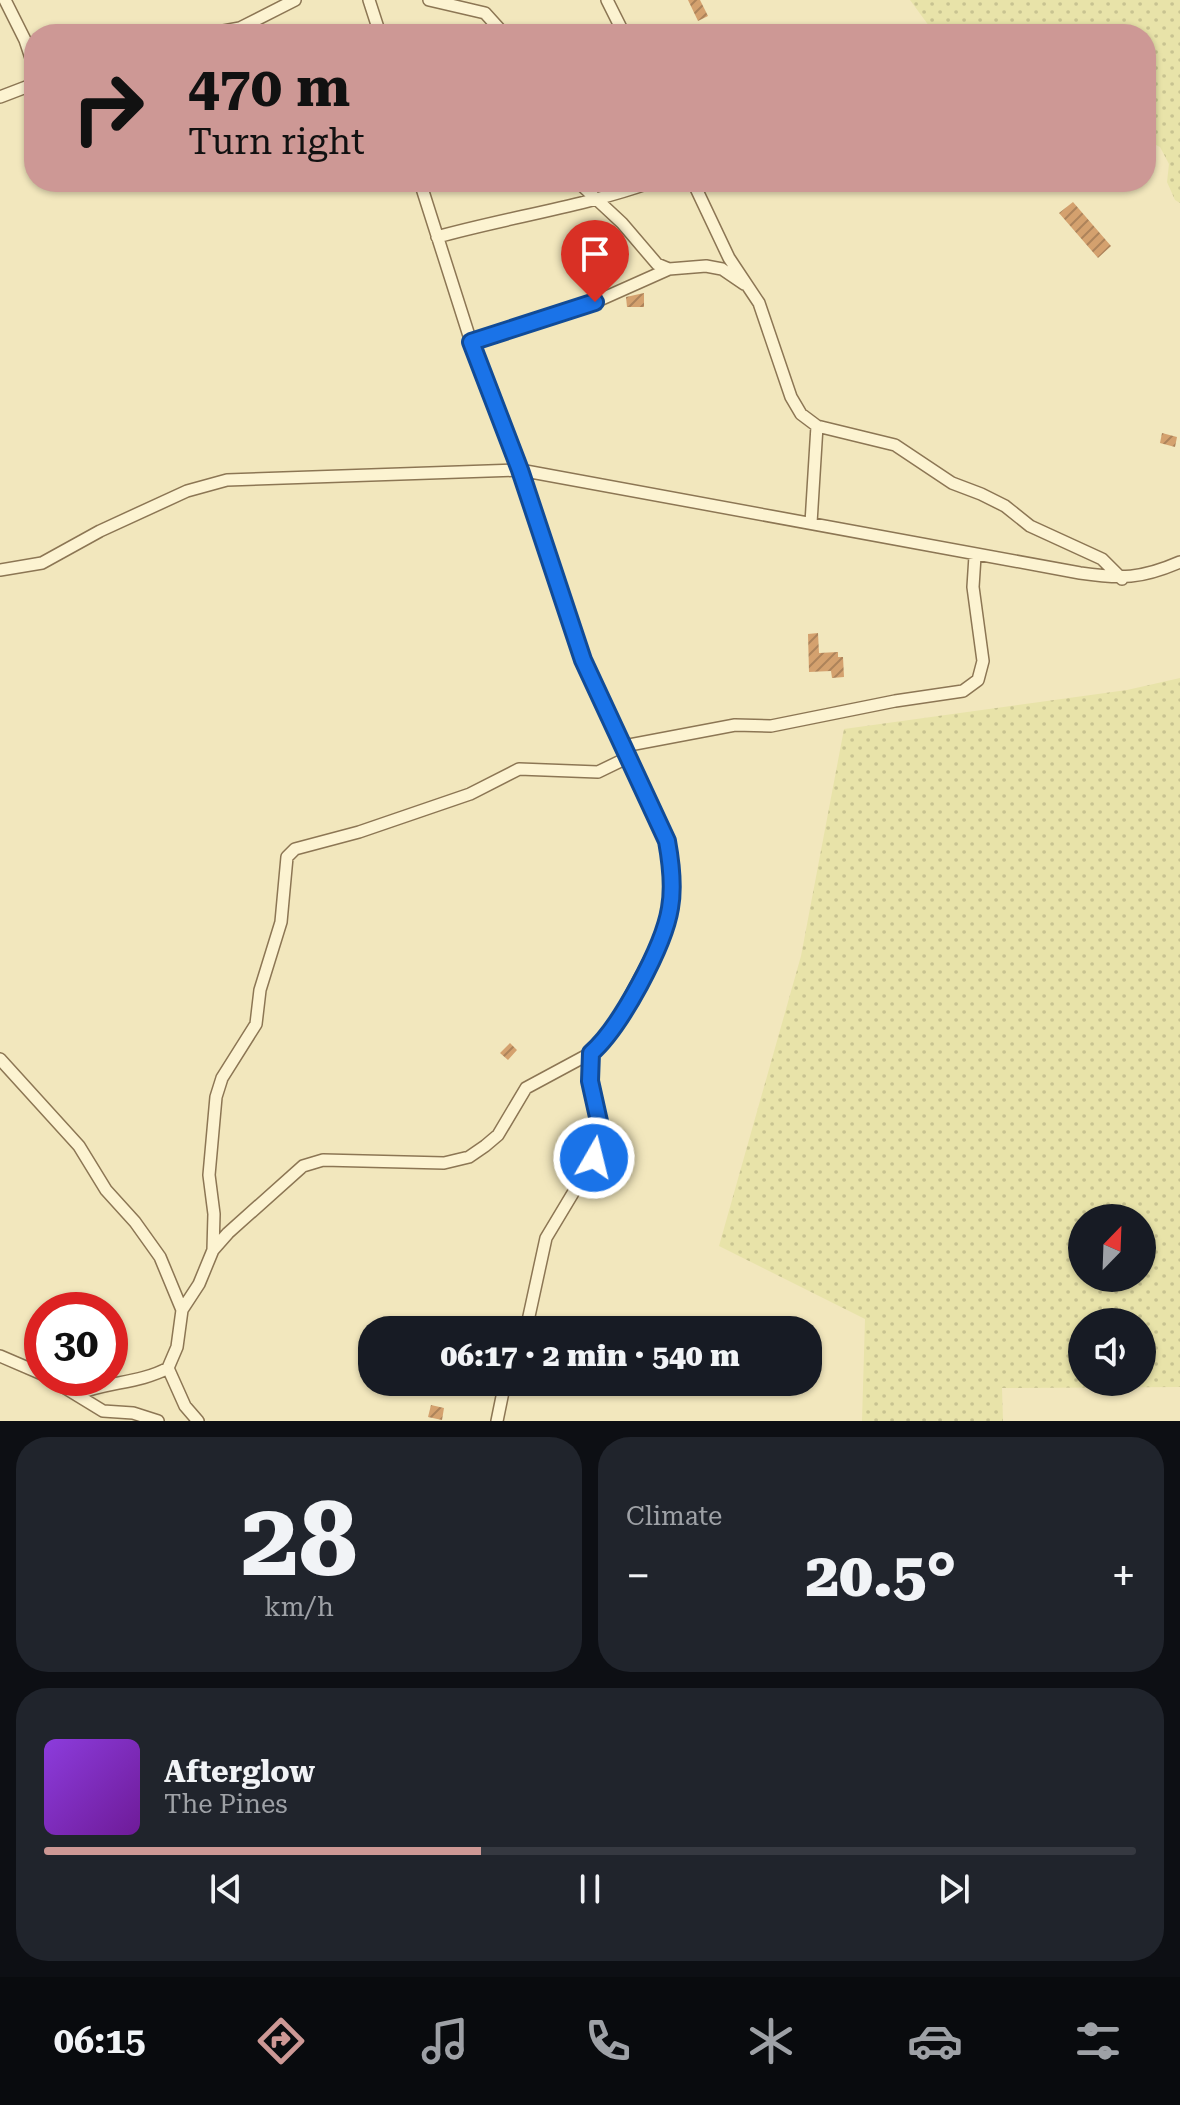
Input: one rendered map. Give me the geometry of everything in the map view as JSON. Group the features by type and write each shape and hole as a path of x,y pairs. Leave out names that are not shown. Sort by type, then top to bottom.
{"street":[{"path":"5,0 24,38"},
{"path":"248,24 295,0"},
{"path":"369,0 377,24"},
{"path":"429,0 450,8 468,7 485,13 495,24"},
{"path":"607,0 619,24"},
{"path":"0,97 24,88"},
{"path":"213,1250 303,1166 323,1160 444,1163 469,1157 498,1135 526,1088 591,1053 608,1038 664,932 671,907 667,841 583,660 520,470 471,342 423,192"},
{"path":"588,192 622,223 657,264 669,269"},
{"path":"437,237 511,216 596,200 621,192"},
{"path":"698,192 729,258 759,303 791,397 801,414 817,426 895,445 952,483 1005,506 1030,526 1102,559 1123,579"},
{"path":"471,342 595,302 669,269 706,266 722,269 749,288"},
{"path":"811,523 817,426"},
{"path":"0,570 42,563 100,531 187,491 227,480 520,470 975,556 1123,579 1145,576 1180,562"},
{"path":"128,1380 155,1375 168,1368 177,1347 182,1310 199,1284 213,1250 214,1214 209,1175 216,1097 222,1078 256,1024 260,990 281,922 287,857 295,849 359,832 470,794 519,769 598,772 627,751 735,725 771,726 963,691 978,680 983,661 973,587 975,556"},
{"path":"529,1316 546,1238 594,1158 602,1135 590,1081 591,1053"},
{"path":"0,1059 79,1146 106,1190 135,1222 160,1257 182,1310"},
{"path":"0,1356 24,1366"},
{"path":"168,1368 185,1406 198,1421"},
{"path":"80,1396 103,1411 133,1413 158,1421"},
{"path":"497,1421 502,1396"}],"shaded area":[{"path":"910,0 1180,0 1180,203 1175,200 1167,182 1169,164 1156,145 1156,24 928,24"},
{"path":"1180,678 1180,1387 1156,1387 1156,1308 1068,1308 1068,1388 1002,1388 1003,1421 862,1421 865,1319 719,1246 801,956 844,729 1127,690"}],"building":[{"path":"688,0 700,0 708,16 698,21"},
{"path":"1073,202 1111,246 1098,258 1059,213"},
{"path":"644,293 644,307 627,307 626,297"},
{"path":"1162,433 1177,437 1175,447 1160,443"},
{"path":"818,633 819,653 838,652 838,657 843,657 844,677 832,678 831,671 809,672 808,634"},
{"path":"510,1043 517,1050 508,1060 500,1053"},
{"path":"431,1405 444,1408 442,1420 428,1417"}],"route":[{"path":"594,1158 602,1135 590,1081 591,1053 608,1038 621,1018 664,932 671,907 671,861 667,841 583,660 520,470 471,342 595,302"}]}
